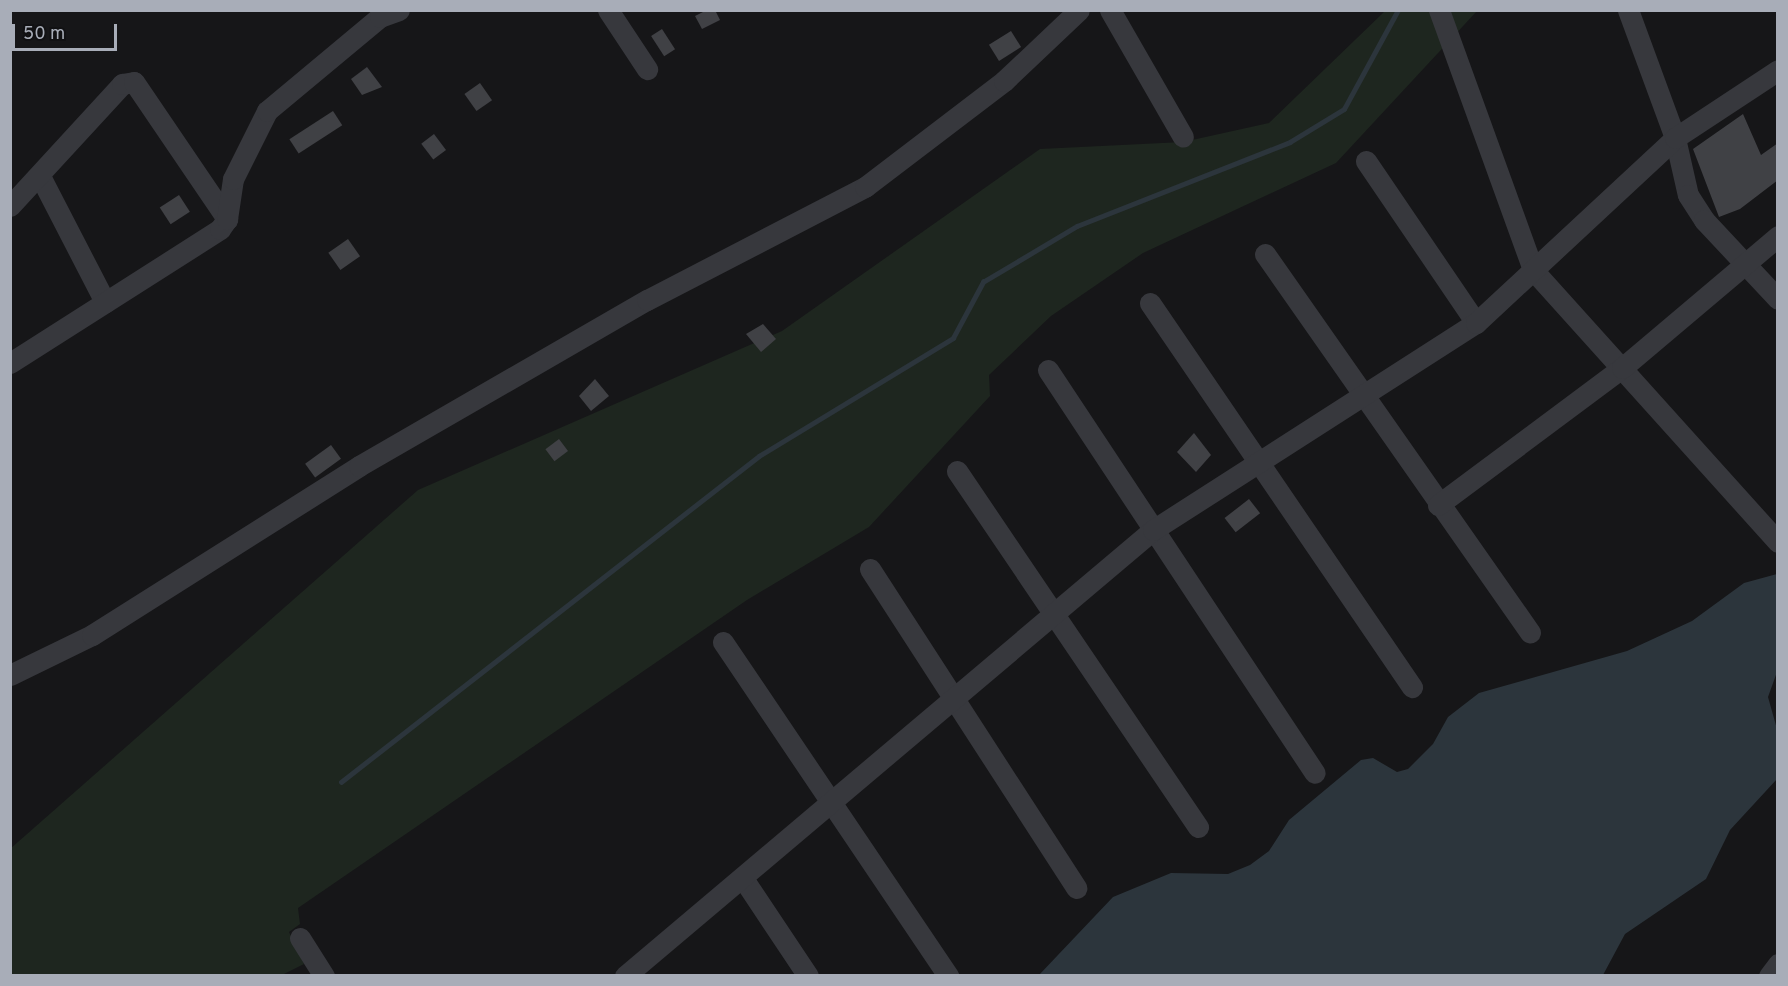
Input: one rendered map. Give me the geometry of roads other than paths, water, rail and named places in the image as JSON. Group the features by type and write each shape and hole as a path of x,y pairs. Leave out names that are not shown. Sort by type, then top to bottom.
{"street":[{"path":"10,363 227,219 233,179 267,111 380,17 399,10"},
{"path":"608,10 647,69"},
{"path":"1110,10 1183,137"},
{"path":"1439,10 1533,270 1778,542"},
{"path":"1628,10 1675,138 1688,195 1778,299"},
{"path":"10,675 92,635 359,466 647,300 865,187 1004,81 1066,15"},
{"path":"625,975 744,880 954,697 1153,530 1260,465 1476,323 1675,138 1778,70"},
{"path":"10,206 40,176 122,84 134,81 227,219"},
{"path":"1366,161 1476,323"},
{"path":"40,176 105,302"},
{"path":"1438,505 1622,368 1744,262 1778,236"},
{"path":"1265,254 1361,398 1530,633"},
{"path":"1150,303 1412,687"},
{"path":"1048,370 1315,773"},
{"path":"957,471 1198,827"},
{"path":"870,568 1076,888"},
{"path":"723,642 948,975"},
{"path":"744,880 808,975"},
{"path":"300,938 324,975"},
{"path":"1769,975 1778,964"}],"waterway":[{"path":"341,782 759,456 953,338 983,282 1077,226 1290,142 1344,109 1398,10"}]}
